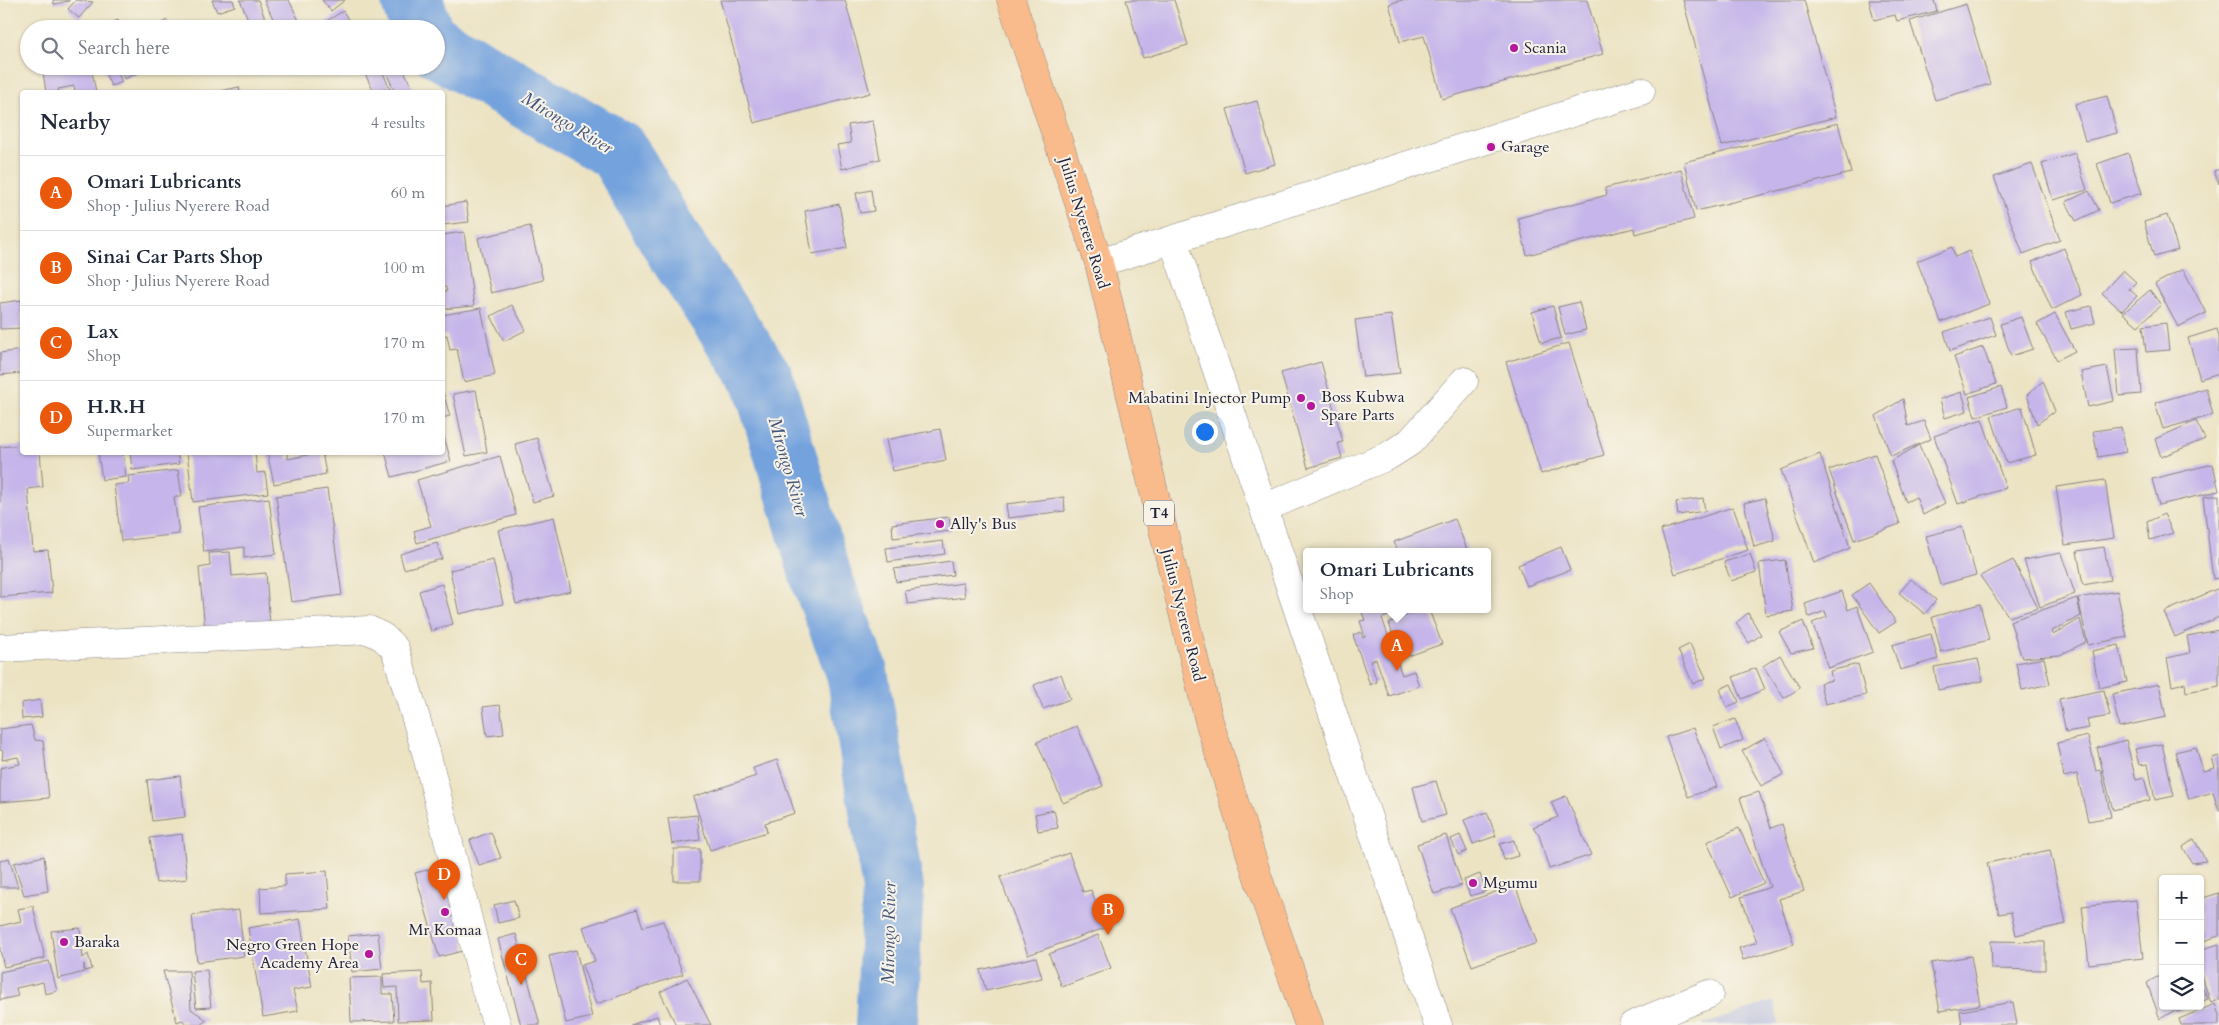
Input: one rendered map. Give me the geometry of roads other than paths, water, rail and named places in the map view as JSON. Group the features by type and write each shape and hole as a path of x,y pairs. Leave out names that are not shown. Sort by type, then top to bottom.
{"highway":[{"name":"Julius Nyerere Road","path":"1011,0 1099,263 1209,721 1259,881 1310,1025"}],"street":[{"path":"1099,263 1641,91"},
{"path":"1173,240 1438,1025"},
{"path":"1264,508 1388,456 1410,442 1464,381"},
{"path":"0,648 368,630 383,637 395,649 426,752 485,987 497,1025"},
{"path":"1633,1025 1709,994"}],"waterway":[{"name":"Mirongo River","path":"412,0 418,20"},
{"name":"Mirongo River","path":"445,51 618,151 677,251 763,380 822,580 857,672 893,888 886,1025"}],"place":[{"name":"Scania","path":"1514,48"},
{"name":"Garage","path":"1491,147"},
{"name":"Mabatini Injector Pump","path":"1301,398"},
{"name":"Boss Kubwa Spare Parts","path":"1311,406"},
{"name":"Ally's Bus","path":"940,524"},
{"name":"Omari Lubricants","path":"1397,671"},
{"name":"Mgumu","path":"1473,883"},
{"name":"H.R.H","path":"444,900"},
{"name":"Mr Komaa","path":"445,912"},
{"name":"Sinai Car Parts Shop","path":"1108,935"},
{"name":"Baraka","path":"64,942"},
{"name":"Negro Green Hope Academy Area","path":"369,954"},
{"name":"Lax","path":"521,985"}]}
